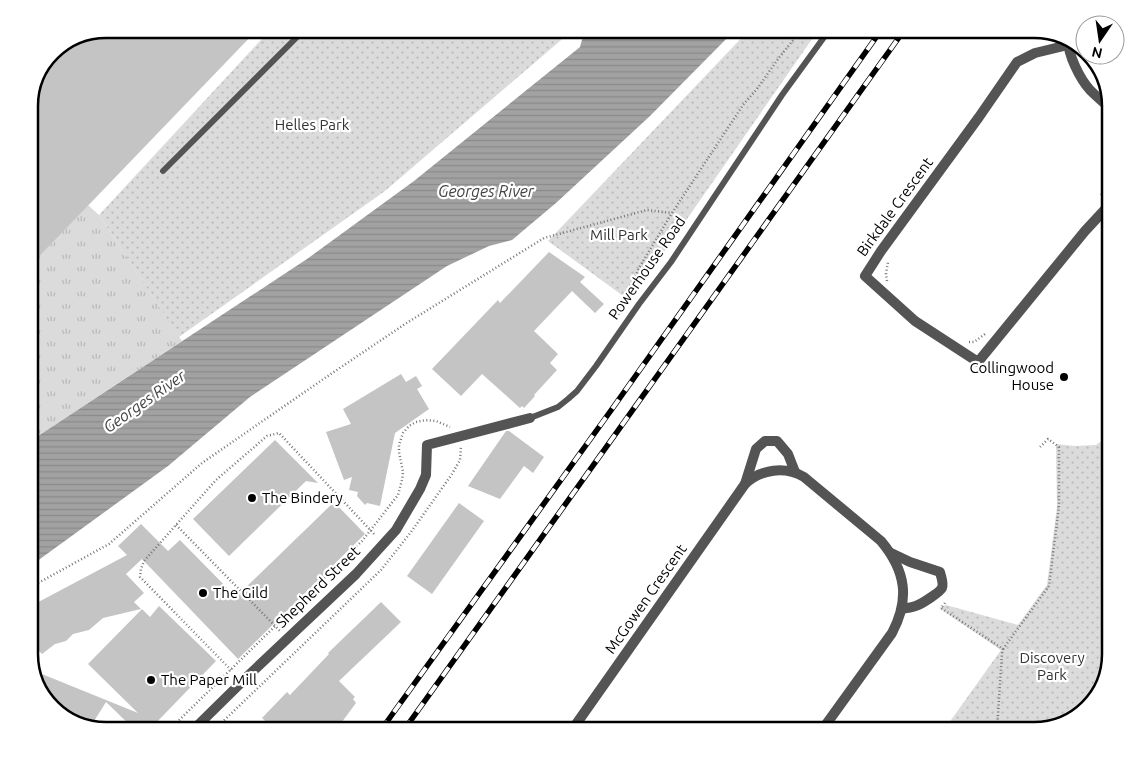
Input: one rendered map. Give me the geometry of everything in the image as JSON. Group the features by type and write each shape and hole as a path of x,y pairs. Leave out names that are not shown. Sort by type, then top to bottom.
{"street":[{"name":"Birkdale Crescent","path":"1062,44 1035,52 1017,62 865,276 914,321 978,362 1102,213"},
{"path":"1070,48 1079,73 1089,89 1102,101"},
{"name":"Powerhouse Road","path":"427,445 530,418"},
{"name":"McGowen Crescent","path":"745,484 756,449 765,441 777,441 788,454 795,472"},
{"name":"Shepherd Street","path":"201,722 356,574 396,530 426,475 427,445"},
{"name":"McGowen Crescent","path":"578,722 745,484 753,477 776,470 795,472 804,478 881,541 891,553 902,579 902,609 899,621 828,722"},
{"name":"McGowen Crescent","path":"891,553 910,562 940,572 943,581 942,589 935,595 918,605 902,609"}],"lane":[{"path":"163,171 297,37"},
{"name":"Powerhouse Road","path":"530,418 558,407 577,391 671,262 782,96 824,37"}],"path":[{"path":"616,320 624,298 639,268 672,213 743,105 796,37"},
{"path":"38,583 109,544 202,463 405,324 544,238 647,210 672,213"},
{"path":"888,262 886,274 888,286"},
{"path":"963,343 974,342 990,328"},
{"path":"177,722 357,547 370,531 398,495 403,472 399,445 403,433 409,426 416,422 436,420 452,428 460,436"},
{"path":"243,680 140,577 144,561 216,480 267,436 279,433 370,531 384,543"},
{"path":"998,722 1003,649 1049,586 1060,506 1059,447 1048,439 1039,448"},
{"path":"176,525 288,638"},
{"path":"941,608 1003,649"}],"green space":[{"name":"Helles Park","path":"264,37 564,37 385,191 179,337 99,215"},
{"name":"Mill Park","path":"742,37 813,37 630,301 548,241"},
{"path":"88,205 99,215 182,341 38,436 38,258"},
{"name":"Discovery Park","path":"1102,441 1102,662 1091,691 1072,710 1047,720 1034,722 950,722 1001,650 939,608 946,605 1018,625 1047,585 1057,507 1056,444 1075,446 1096,445"}],"water":[{"name":"Georges River","path":"583,37 728,37 650,116 556,203 512,240 489,246 447,266 250,397 168,466 38,560 38,436 307,259 414,181 580,47"}],"building":[{"path":"106,37 250,37 38,258 38,101 40,88 45,76 61,54 84,41"},
{"path":"549,252 585,277 580,282 604,304 595,313 572,291 534,331 558,354 550,363 557,370 524,408 522,406 520,408 482,374 461,396 432,369 498,300 500,303"},
{"path":"401,374 406,382 416,376 422,386 417,389 429,409 395,433 380,506 367,503 365,505 357,496 358,492 349,490 352,477 344,480 326,432 351,424 343,409"},
{"path":"506,431 509,431 544,457 533,473 524,466 500,499 468,486"},
{"name":"The Bindery","path":"275,440 318,483 306,481 229,556 193,519"},
{"path":"334,502 365,534 238,659 142,559 126,574 144,593 134,602 141,609 103,618 89,630 73,634 66,641 55,644 42,654 38,650 38,602 127,555 118,546 141,524 168,551 180,540 236,597"},
{"path":"459,503 484,521 432,594 407,576"},
{"path":"381,602 401,622 339,681 355,697 353,699 356,703 342,722 266,722 262,718 287,692 290,695 328,653"},
{"name":"The Paper Mill","path":"159,606 216,661 157,722 127,722 106,702 94,720 88,719 68,710 52,695 41,674 138,713 88,664 142,609 150,617"}],"railway":[{"path":"387,722 876,37"},
{"path":"410,722 899,37"}],"place":[{"name":"Collingwood House","path":"1064,377"},
{"name":"The Bindery","path":"252,498"},
{"name":"The Gild","path":"203,593"},
{"name":"The Paper Mill","path":"151,680"}]}
